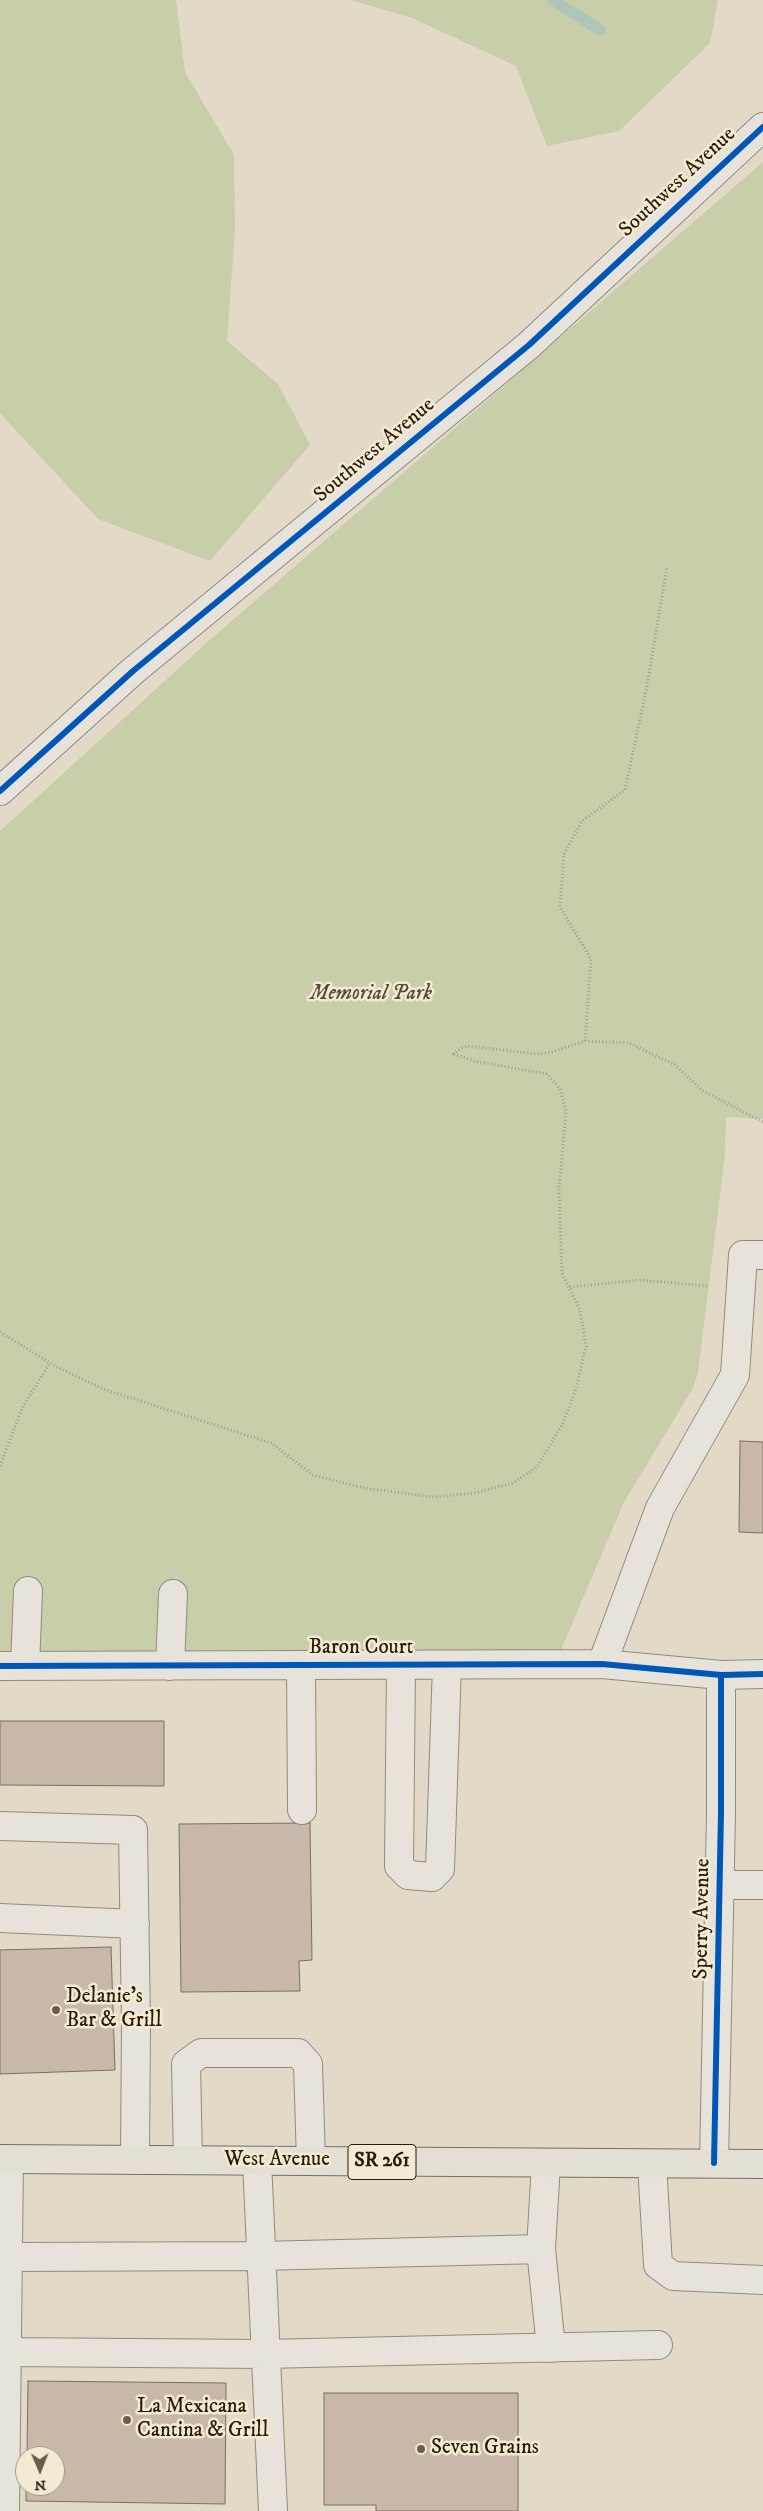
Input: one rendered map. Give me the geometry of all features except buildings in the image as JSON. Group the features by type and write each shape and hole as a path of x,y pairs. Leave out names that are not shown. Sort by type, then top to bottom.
{"main road":[{"name":"West Avenue","path":"4,2159 763,2164"}],"street":[{"name":"Southwest Avenue","path":"0,791 133,672 529,345 763,127"},
{"path":"602,1664 660,1508 735,1375 743,1255 763,1255"},
{"path":"13,1666 28,1591"},
{"path":"170,1666 173,1594"},
{"name":"Baron Court","path":"13,1666 602,1664 721,1676 763,1674"},
{"path":"401,1665 398,1866 408,1876 432,1877 440,1869 447,1665"},
{"path":"301,1666 302,1810"},
{"name":"Sperry Avenue","path":"714,2163 720,1885 721,1676"},
{"path":"0,1826 133,1830 135,2160"},
{"path":"720,1885 763,1885"},
{"path":"0,1918 134,1924"},
{"path":"188,2160 186,2064 201,2053 298,2053 308,2064 310,2161"},
{"path":"4,2159 8,2257 5,2511"},
{"path":"256,2161 273,2511"},
{"path":"546,2163 541,2248 551,2348"},
{"path":"652,2164 658,2265 674,2276 763,2280"},
{"path":"8,2257 260,2256 541,2248"},
{"path":"7,2352 265,2354 658,2345"}],"path":[{"path":"585,1041 591,959 560,907 564,854 582,821 625,790 647,686 668,566"},
{"path":"0,1332 50,1363 103,1389 270,1443 312,1475 364,1488 434,1497 474,1493 513,1483 537,1467 563,1423 576,1389 586,1346 580,1310 562,1272 559,1190 566,1111 560,1089 547,1074 466,1059 454,1054 468,1046 536,1054 552,1052 585,1041 629,1043 675,1065 703,1091 763,1122"},
{"path":"569,1287 640,1280 741,1288"},
{"path":"0,1466 23,1406 50,1363"}],"green space":[{"path":"0,0 176,0 185,72 234,155 235,229 227,341 278,384 310,445 210,561 98,519 0,413"},
{"path":"351,0 718,0 710,43 619,131 547,146 516,66 412,18"},
{"name":"Memorial Park","path":"763,162 763,1119 726,1117 725,1154 698,1373 693,1388 623,1504 561,1650 0,1652 0,831 212,638"}],"waterway":[{"path":"553,0 600,30"}],"cycle path":[{"path":"0,791 133,671 529,345 763,127"},
{"path":"0,1666 602,1664 721,1675 763,1674"},
{"path":"714,2163 721,1813 721,1675"}],"place":[{"name":"Delanie's Bar & Grill","path":"56,2010"},
{"name":"La Mexicana Cantina & Grill","path":"127,2420"},
{"name":"Seven Grains","path":"421,2449"}]}
